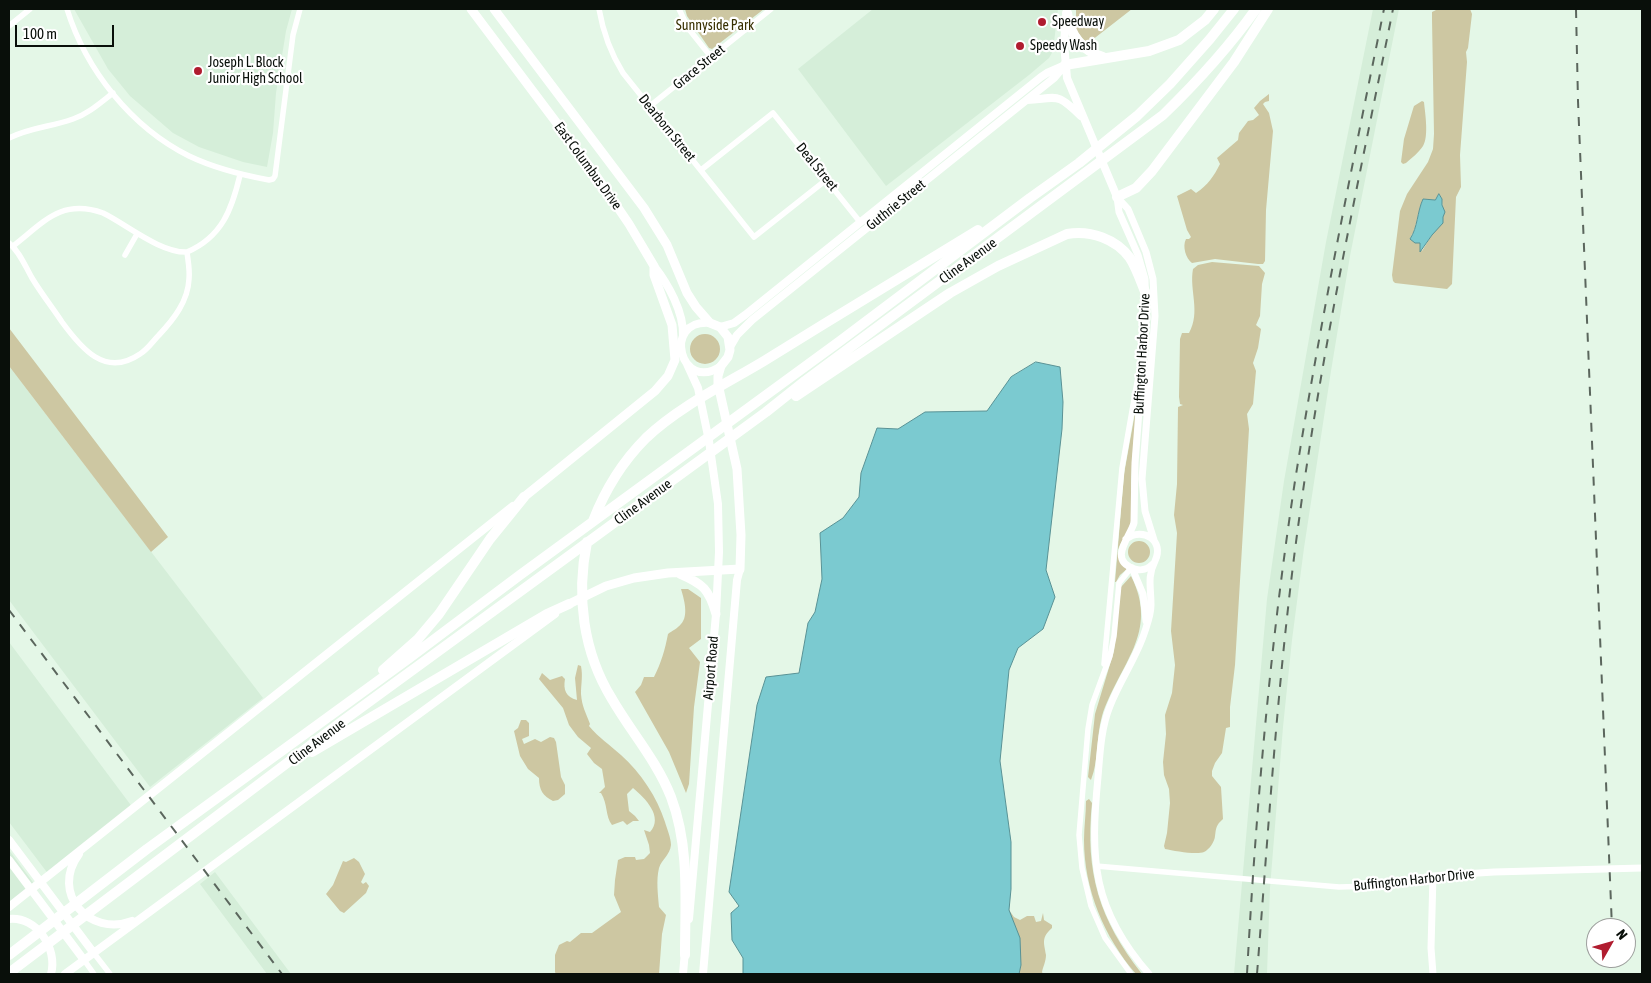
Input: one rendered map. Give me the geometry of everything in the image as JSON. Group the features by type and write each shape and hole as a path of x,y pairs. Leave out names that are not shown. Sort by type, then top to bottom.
{"highway":[{"path":"1065,65 1149,51 1179,40 1204,20 1214,9"},
{"name":"Cline Avenue","path":"9,955 147,849 408,659 840,341 1030,198 1080,163 1137,116 1170,84 1234,9"},
{"name":"Cline Avenue","path":"9,973 348,718 766,412 805,381 1164,115 1216,60 1256,9"},
{"path":"1117,197 1136,188 1152,172 1234,62 1268,9"},
{"path":"1067,11 1069,25 1079,43 1088,50 1104,57"},
{"path":"685,955 684,855 681,831 674,807 654,762 604,686 591,652 584,624 581,585 584,554 594,518 609,487 638,446 680,411 1030,198"},
{"path":"766,412 784,403 950,293 998,266 1068,234 1075,232 1095,235 1109,240 1119,247 1131,260 1146,294"},
{"path":"308,732 418,639 440,614 490,539 524,497"},
{"path":"277,772 547,614 569,604"}],"main road":[{"name":"East Columbus Drive","path":"472,9 595,174 629,224 660,273 681,314 682,339"},
{"name":"East Columbus Drive","path":"494,9 644,208 673,257 690,299 710,323"},
{"path":"1067,11 1064,43 1067,78 1117,197"},
{"name":"Guthrie Street","path":"720,327 734,323 745,315 860,222 1027,100 1054,78 1065,65"},
{"name":"Guthrie Street","path":"730,347 737,335 752,320 977,135 1047,73 1065,65"},
{"path":"1027,100 1048,97 1059,98 1085,119"},
{"path":"654,266 654,275 672,325 675,360"},
{"path":"9,906 655,391 668,376 682,339 694,325 710,323 720,327 728,338 730,347 728,356 721,366 715,370 702,372 696,370 687,364 681,353 682,339"},
{"name":"Airport Road","path":"683,974 692,897 716,614 719,533 715,475 698,388 687,364"},
{"name":"Airport Road","path":"703,974 740,569 739,483 718,384 721,366"},
{"path":"65,974 569,604 606,586 651,575 740,569"},
{"path":"677,572 702,585 709,594 716,614"},
{"path":"9,840 93,952"},
{"path":"86,845 74,861 70,875 70,892 73,901 82,914 97,922 115,925 140,918"},
{"path":"9,860 84,960"},
{"path":"9,919 25,920 35,927 47,943 52,954 53,966 51,974"}],"street":[{"path":"9,26 30,9"},
{"path":"67,9 87,54 112,93 146,128 176,149 204,162 240,174 269,180 275,176 293,34 300,9"},
{"name":"Dearborn Street","path":"599,9 604,34 615,60 754,237 826,180"},
{"path":"678,9 688,28 711,57"},
{"name":"Grace Street","path":"650,106 771,9"},
{"path":"9,138 32,128 73,119 92,109 112,93"},
{"name":"Deal Street","path":"701,170 773,113 860,222"},
{"path":"187,252 188,286 183,302 172,320 140,354 125,360 110,361 95,357 79,344 11,244 58,213 78,208 103,213 137,234 167,247 187,252 207,240 225,219 234,202 240,174"},
{"name":"Buffington Harbor Drive","path":"1117,197 1118,212 1138,255 1144,273 1146,294 1143,370 1135,463 1134,523 1126,539"},
{"name":"Buffington Harbor Drive","path":"1117,197 1128,209 1146,252 1155,292 1155,316 1142,479 1145,511 1154,540"},
{"path":"125,254 137,234"},
{"path":"1102,676 1122,468 1143,351"},
{"path":"1145,631 1143,594 1131,568 1122,558 1121,551 1126,539 1137,533 1154,540 1158,551 1150,575 1151,607 1145,631 1110,706 1106,720 1100,751 1093,844 1103,900 1126,945 1149,974"},
{"path":"1131,568 1144,569 1154,562"},
{"path":"1131,568 1119,583 1114,636 1110,656 1092,706 1088,729 1080,824 1080,854 1085,887 1095,917 1111,948 1131,974"},
{"name":"Buffington Harbor Drive","path":"1096,866 1339,887 1374,886 1433,876 1494,872 1642,868"},
{"path":"1433,876 1431,948 1433,974"},
{"path":"93,952 110,974"},
{"path":"84,960 94,974"}],"shaded area":[{"path":"74,9 292,9 286,31 276,93 273,133 267,167 243,162 199,147 173,133 130,96 108,69"},
{"path":"873,9 1058,9 1053,51 1049,58 886,186 798,69"},
{"path":"1373,9 1399,9 1350,256 1304,548 1283,727 1270,888 1267,974 1234,974 1267,599 1284,481 1326,242"},
{"path":"9,366 263,698 150,787 9,600"},
{"path":"9,642 133,808 49,875 9,822"},
{"path":"9,850 35,885 9,906"},
{"path":"215,872 291,974 267,974 200,884"}],"green space":[{"name":"Sunnyside Park","path":"685,9 764,9 712,49 709,48 687,16"},
{"path":"1076,9 1132,9 1087,44 1076,30"},
{"path":"1438,9 1470,9 1472,14 1466,52 1467,62 1460,155 1461,187 1456,197 1452,284 1447,289 1395,283 1392,275 1400,211 1407,194 1428,162 1433,149 1432,12","holes":["1439,194 1442,199 1443,217 1422,251 1420,243 1410,238 1415,229 1421,204 1423,199 1435,200"]},
{"path":"1269,94 1269,101 1263,104 1269,113 1273,131 1266,210 1265,261 1263,264 1258,264 1215,259 1192,263 1186,255 1184,245 1186,239 1191,237 1187,230 1177,196 1191,189 1196,193 1207,183 1220,164 1217,158 1238,140 1239,133 1248,121 1253,120 1259,115 1254,108"},
{"path":"1422,101 1424,102 1426,118 1425,142 1417,153 1403,164 1401,162 1404,139 1413,109 1414,106"},
{"path":"1212,262 1259,266 1265,273 1262,284 1260,316 1256,325 1261,329 1253,363 1256,371 1253,404 1247,414 1249,429 1230,727 1226,728 1222,753 1212,771 1212,776 1221,787 1223,819 1217,827 1210,847 1204,852 1196,853 1165,849 1170,803 1163,762 1166,734 1165,715 1172,693 1175,665 1171,631 1177,533 1174,515 1177,484 1178,407 1183,405 1180,404 1179,397 1180,339 1182,333 1189,333 1194,317 1193,269 1198,265"},
{"path":"9,328 168,537 151,552 9,366"},
{"path":"705,334 711,335 719,343 719,355 711,363 705,364 699,363 691,355 690,349 691,343 699,335"},
{"path":"1137,402 1131,473 1131,520 1128,532 1118,551 1121,562 1127,569 1115,582 1124,474"},
{"path":"1139,541 1147,544 1150,552 1147,560 1139,563 1131,560 1128,552 1131,544"},
{"path":"1131,576 1139,596 1141,615 1139,632 1134,648 1109,697 1102,716 1094,772 1091,780 1088,777 1095,714 1114,651 1121,587"},
{"path":"681,589 688,589 701,598 701,639 689,648 700,662 694,707 689,784 686,793 669,752 635,692 641,685 644,677 654,677 659,667 668,634 678,627 685,617"},
{"path":"578,665 581,666 581,694 589,726 617,751 642,778 658,804 670,836 671,845 668,854 660,865 658,877 659,907 666,915 662,934 659,974 556,974 555,972 555,955 559,945 567,941 570,942 581,933 592,933 621,912 614,895 618,860 625,857 635,857 636,860 644,859 650,853 644,830 650,832 655,820 654,814 647,802 633,788 627,794 629,811 639,821 633,821 627,825 623,821 612,825 608,818 605,801 601,793 599,793 605,787 602,769 587,754 591,748 578,737 569,725 563,708 539,679 542,673 550,680 562,676 565,679 564,686 566,692 570,697 577,700 575,678"},
{"path":"521,720 526,720 529,723 529,736 522,739 524,744 535,739 541,742 550,737 554,738 556,742 561,777 565,785 565,794 558,800 553,801 544,795 539,778 528,769 520,756 514,731 518,728"},
{"path":"1089,799 1092,803 1091,852 1098,894 1115,934 1142,974 1136,974 1114,944 1105,928 1092,894 1085,858 1084,840 1086,801"},
{"path":"354,858 359,862 365,874 361,882 363,884 366,882 369,886 366,893 344,913 340,911 326,894 333,885 343,861 346,862"},
{"path":"1009,910 1014,917 1020,920 1027,916 1034,916 1036,922 1041,921 1043,913 1044,920 1052,925 1044,940 1046,955 1043,974 1019,974 1021,965"}],"water":[{"path":"1439,194 1445,212 1443,223 1420,252 1420,243 1415,243 1410,239 1415,230 1421,204 1423,199 1435,200"},
{"path":"1036,362 1060,367 1063,402 1062,429 1046,570 1055,597 1043,629 1018,648 1009,670 1000,761 1011,842 1009,910 1020,938 1021,965 1019,974 743,974 743,958 732,940 731,913 739,906 729,892 757,705 766,677 799,673 808,623 815,612 822,579 820,533 843,518 859,497 861,473 877,428 898,429 925,412 987,411 1011,377"}],"railway":[{"path":"1247,974 1265,727 1286,543 1326,304 1384,9"},
{"path":"1257,974 1285,633 1308,456 1354,200 1393,9"},
{"path":"1576,9 1578,101 1612,918"},
{"path":"9,610 282,974"},
{"path":"1614,968 1614,974"}],"place":[{"name":"Speedway","path":"1042,22"},
{"name":"Speedy Wash","path":"1020,46"},
{"name":"Joseph L. Block Junior High School","path":"198,71"}]}
